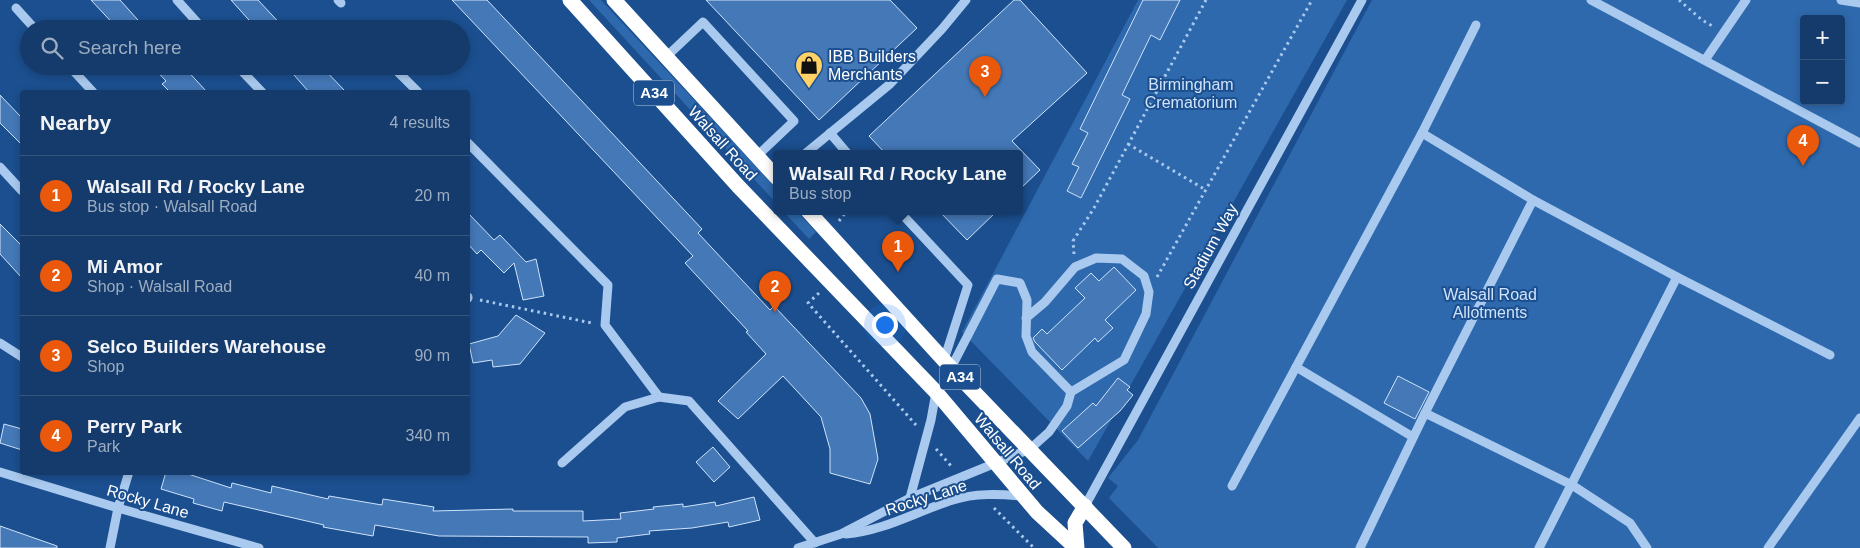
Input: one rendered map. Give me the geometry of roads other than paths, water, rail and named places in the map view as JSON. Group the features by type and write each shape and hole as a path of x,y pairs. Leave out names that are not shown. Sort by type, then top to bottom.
{"highway":[{"name":"Walsall Road","path":"570,0 738,186 936,392 1022,496 1077,548"},
{"name":"Walsall Road","path":"614,0 773,175"},
{"name":"Walsall Road","path":"812,215 948,364 1124,548"},
{"path":"1077,548 1076,523 1085,506"}],"street":[{"path":"177,0 195,20"},
{"path":"810,150 890,84 942,29 966,0"},
{"name":"Stadium Way","path":"1085,506 1362,0"},
{"path":"1591,0 1860,143"},
{"path":"1705,60 1746,0"},
{"path":"1840,0 1860,3"},
{"path":"16,8 27,20"},
{"path":"666,56 703,22 774,100 794,122 757,156"},
{"path":"1232,486 1422,133 1476,25"},
{"path":"77,75 91,90"},
{"path":"246,75 260,90"},
{"path":"401,75 416,90"},
{"path":"830,133 845,150"},
{"path":"1422,133 1533,200 1676,277 1830,355"},
{"path":"470,145 608,285 605,325 659,397"},
{"path":"0,167 20,189"},
{"path":"1360,548 1533,200"},
{"path":"903,215 968,285 948,364"},
{"path":"1026,318 1045,302 1075,267 1096,258 1122,259 1144,276 1149,292 1146,314 1124,360 1071,392 1067,406 1049,432 1030,449"},
{"path":"1539,548 1676,277"},
{"path":"948,364 997,279 1020,283 1027,300 1026,336 1032,352 1071,392"},
{"path":"0,343 20,356"},
{"path":"1296,367 1414,437"},
{"name":"Rocky Lane","path":"910,498 936,392"},
{"path":"562,463 625,407 659,397 689,402 815,543"},
{"path":"1425,414 1572,484 1630,523 1647,548"},
{"path":"1768,548 1860,418"},
{"name":"Rocky Lane","path":"798,548 841,534 910,498 1030,449"},
{"name":"Rocky Lane","path":"0,472 259,548"},
{"path":"110,548 118,508 129,475"},
{"name":"Rocky Lane","path":"841,534 863,533 954,500 999,494 1022,496"}],"place":[{"name":"IBB Builders Merchants","path":"809,89"},
{"name":"Selco Builders Warehouse","path":"985,97"},
{"name":"Perry Park","path":"1803,166"},
{"name":"Walsall Rd / Rocky Lane","path":"898,272"},
{"name":"Mi Amor","path":"775,312"}],"park label":[{"name":"Birmingham Crematorium","path":"1191,93"},
{"name":"Walsall Road Allotments","path":"1490,303"}]}
